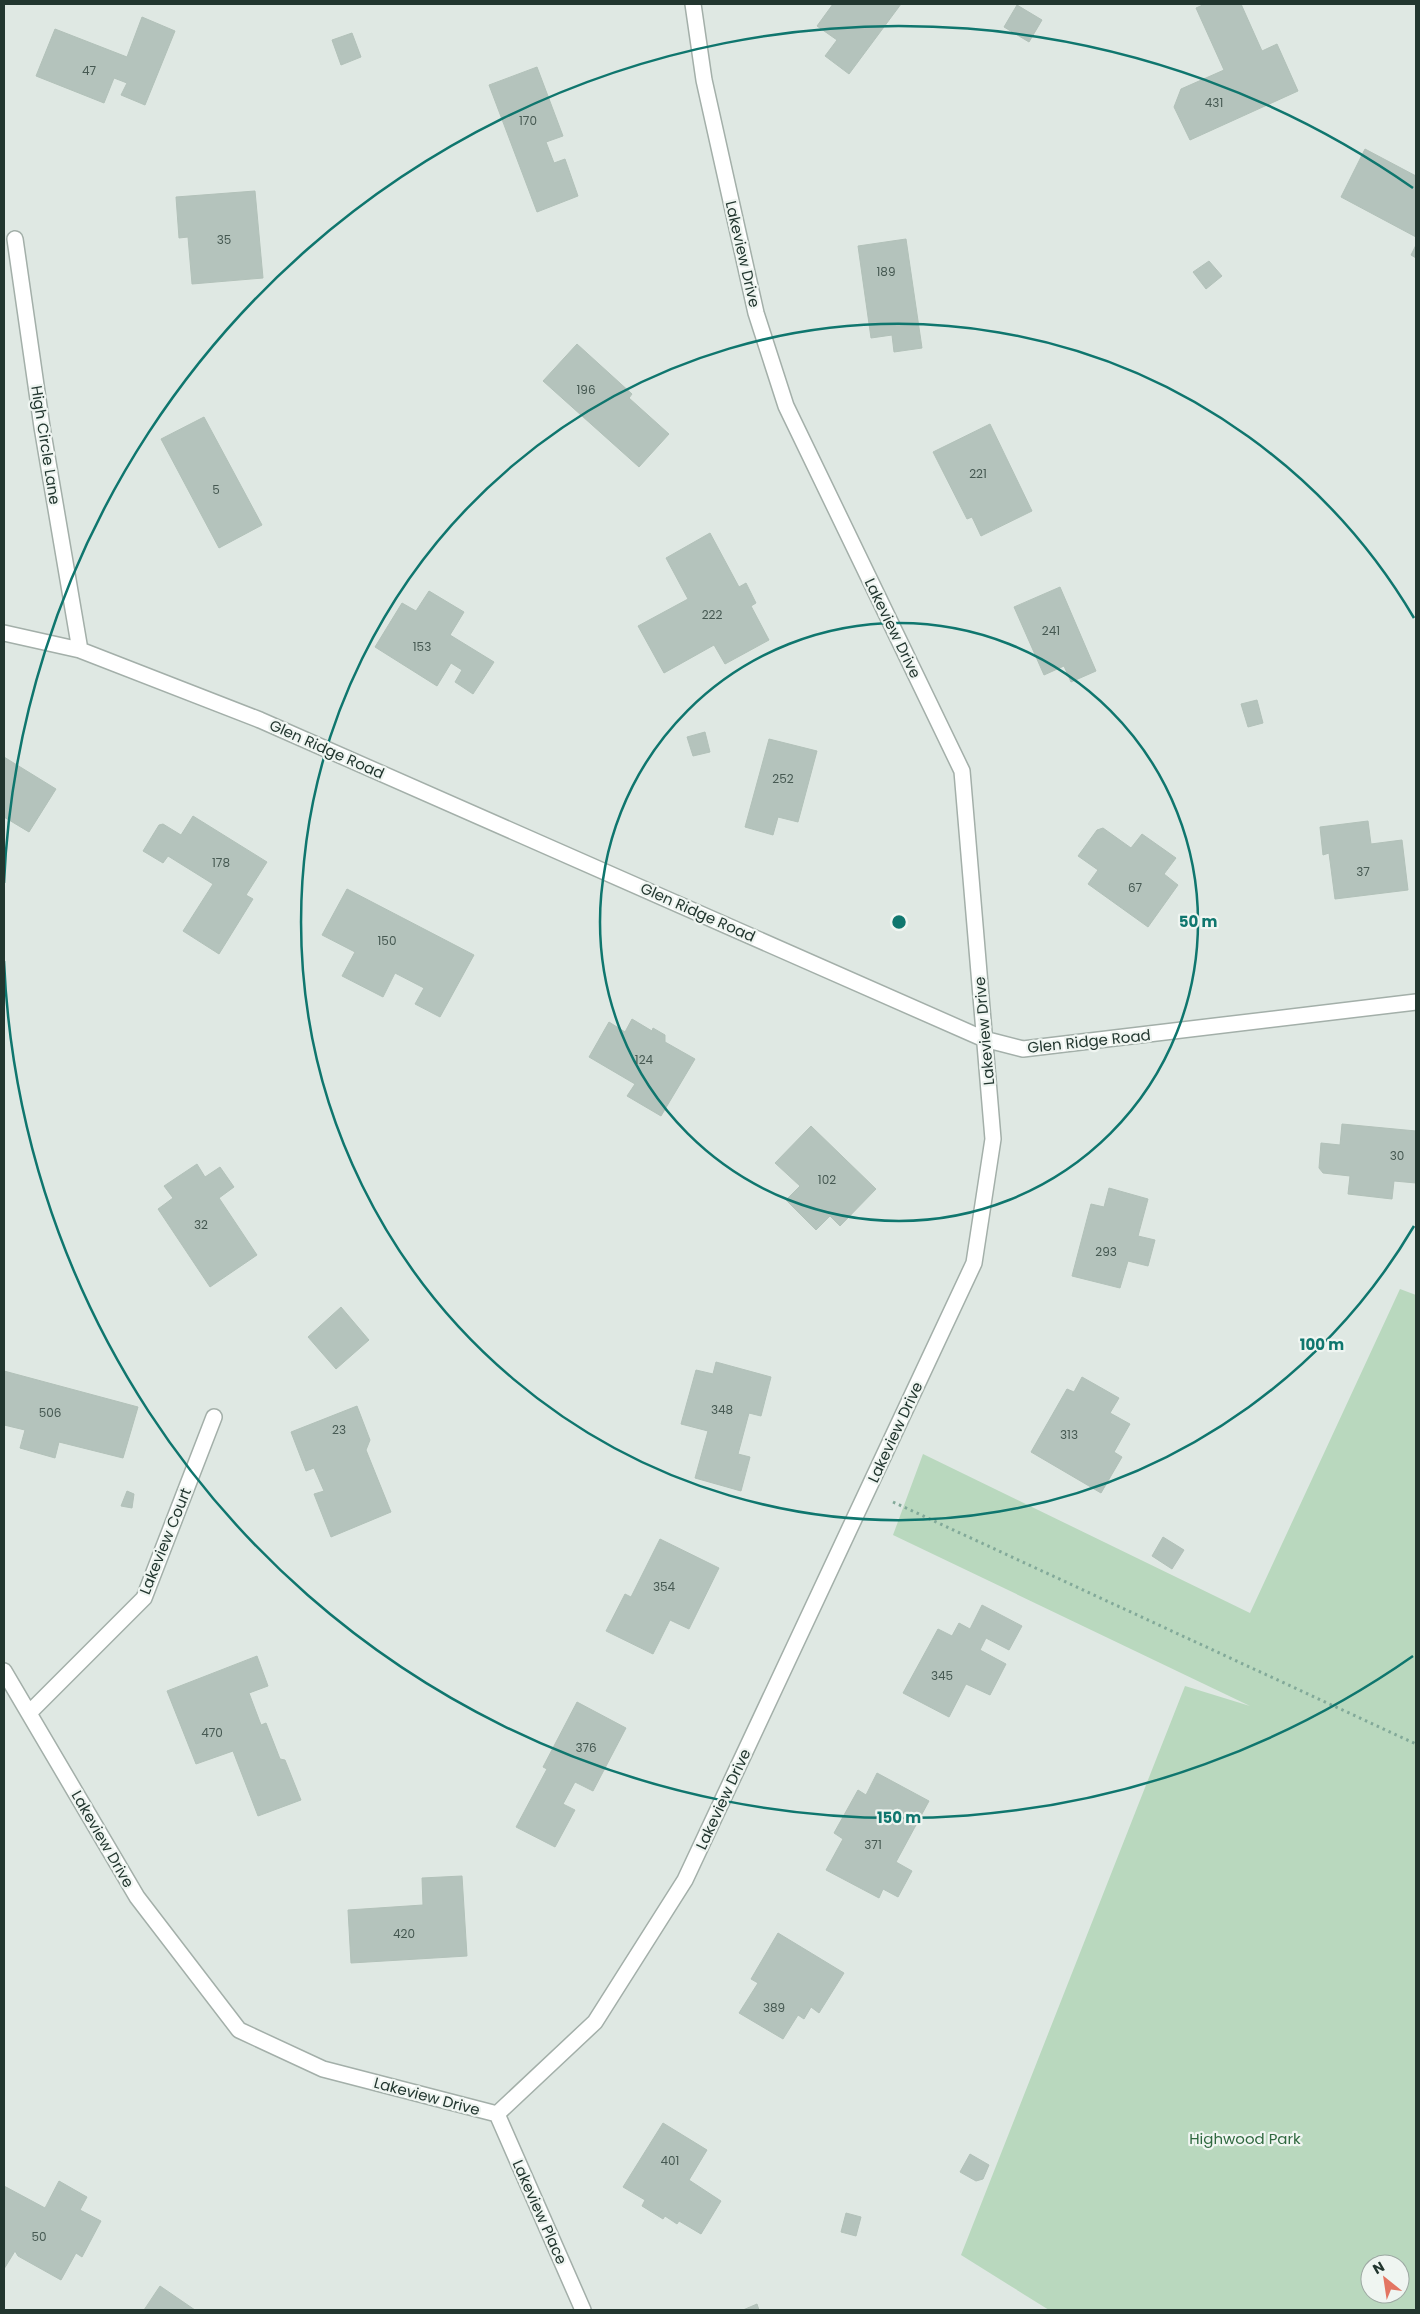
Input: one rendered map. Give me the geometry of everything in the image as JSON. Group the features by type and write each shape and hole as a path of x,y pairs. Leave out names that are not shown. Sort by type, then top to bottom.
{"street":[{"name":"Lakeview Drive","path":"4,1671 137,1897 239,2030 323,2069 498,2114 595,2022 685,1880 974,1263 993,1139 962,771 786,406 756,313 704,80 693,4"},
{"name":"High Circle Lane","path":"15,240 42,427 80,650"},
{"name":"Glen Ridge Road","path":"4,633 80,650 269,724 984,1039 1023,1049 1416,1002"},
{"name":"Lakeview Court","path":"29,1714 144,1598 214,1417"},
{"name":"Lakeview Place","path":"498,2114 583,2310"}],"path":[{"path":"868,1490 1416,1744"}],"green space":[{"name":"Highwood Park","path":"1400,1289 1416,1295 1416,2310 1049,2310 961,2255 1185,1686 1250,1706 893,1535 923,1454 1250,1613"}],"building":[{"path":"833,4 901,4 849,74 825,56 837,40 817,26"},
{"path":"1205,4 1241,4 1262,51 1277,44 1298,91 1190,140 1174,107 1181,89 1224,70 1196,8"},
{"path":"1017,5 1042,20 1029,42 1004,27"},
{"path":"142,17 175,31 145,105 121,95 127,83 114,78 104,103 36,76 55,29 127,57"},
{"path":"352,33 361,57 341,65 332,40"},
{"path":"537,67 563,136 546,142 554,163 565,159 578,196 537,212 489,85"},
{"path":"1365,149 1416,176 1416,237 1341,197"},
{"path":"255,191 263,278 192,284 188,237 179,238 176,197"},
{"path":"906,239 922,348 894,352 892,335 871,338 858,246"},
{"path":"1416,245 1416,258 1411,255"},
{"path":"1209,261 1222,276 1206,289 1193,272"},
{"path":"577,344 632,394 629,398 669,434 639,467 543,381"},
{"path":"204,417 262,525 219,548 161,439"},
{"path":"990,424 1032,511 981,536 972,517 967,519 933,452"},
{"path":"710,533 739,587 746,583 756,603 751,606 769,640 725,664 714,645 664,673 638,626 688,599 666,558"},
{"path":"1060,587 1096,671 1071,682 1064,666 1044,675 1014,607"},
{"path":"429,591 464,612 450,635 494,662 473,694 455,682 462,670 451,663 437,686 375,647 402,603 416,611"},
{"path":"1257,700 1263,723 1248,727 1241,704"},
{"path":"705,732 710,752 693,756 687,737"},
{"path":"769,739 817,751 798,822 778,817 773,835 745,827"},
{"path":"4,757 56,789 29,832 4,817"},
{"path":"193,816 267,862 246,895 253,899 219,954 183,931 213,884 168,856 163,863 143,851 159,825 163,824 181,835"},
{"path":"1368,821 1371,844 1402,840 1408,890 1335,899 1329,853 1323,855 1320,827"},
{"path":"1103,828 1131,848 1142,834 1176,858 1164,874 1178,885 1148,927 1088,884 1098,870 1078,856 1097,830"},
{"path":"347,889 474,955 440,1017 415,1004 424,988 395,973 383,997 342,976 355,952 322,935"},
{"path":"632,1019 652,1031 653,1028 665,1035 665,1042 695,1059 661,1116 627,1096 635,1084 589,1057 609,1022 625,1032"},
{"path":"1342,1124 1416,1131 1416,1183 1394,1181 1392,1199 1348,1194 1350,1176 1323,1173 1319,1168 1321,1143 1340,1145"},
{"path":"811,1126 876,1189 840,1226 830,1216 816,1230 786,1200 800,1186 775,1163"},
{"path":"197,1164 205,1177 220,1167 234,1187 219,1198 257,1255 210,1287 158,1209 173,1198 164,1186"},
{"path":"1109,1188 1148,1199 1138,1236 1155,1240 1148,1266 1128,1261 1120,1288 1072,1276 1091,1204 1104,1207"},
{"path":"341,1307 369,1340 336,1369 308,1337"},
{"path":"716,1362 771,1377 761,1416 749,1413 738,1454 750,1457 741,1491 695,1478 708,1431 681,1424 696,1370 713,1374"},
{"path":"4,1371 138,1407 123,1458 59,1442 55,1458 20,1448 25,1430 4,1425"},
{"path":"1082,1377 1119,1398 1110,1413 1130,1424 1114,1452 1122,1457 1101,1493 1031,1452 1067,1389 1074,1392"},
{"path":"357,1406 370,1440 366,1450 391,1512 331,1537 314,1494 324,1491 314,1468 306,1471 291,1432"},
{"path":"127,1491 134,1494 132,1508 121,1506"},
{"path":"1163,1537 1184,1550 1172,1569 1152,1556"},
{"path":"660,1539 719,1568 689,1629 670,1620 653,1654 606,1631 625,1594 631,1597"},
{"path":"982,1605 1022,1626 1009,1650 986,1638 980,1650 1006,1664 990,1695 966,1684 949,1717 903,1693 938,1629 952,1636 959,1623 970,1629"},
{"path":"257,1656 268,1686 249,1693 261,1725 266,1723 280,1759 285,1760 301,1800 258,1816 233,1751 196,1764 167,1691"},
{"path":"577,1702 626,1728 593,1791 575,1782 563,1804 575,1810 555,1847 516,1827 547,1769 543,1767"},
{"path":"877,1773 929,1801 896,1862 912,1871 898,1897 883,1889 879,1898 826,1870 843,1839 834,1833 858,1790 866,1795"},
{"path":"462,1876 467,1956 351,1963 348,1910 423,1905 422,1878"},
{"path":"778,1933 844,1973 819,2013 811,2007 804,2019 798,2015 783,2039 739,2013 758,1983 751,1979"},
{"path":"663,2123 707,2150 689,2180 721,2201 701,2234 679,2221 677,2224 665,2216 663,2219 642,2206 645,2200 623,2187"},
{"path":"970,2154 989,2165 983,2179 976,2181 960,2172"},
{"path":"59,2181 87,2197 80,2210 101,2221 82,2257 76,2253 61,2280 18,2256 15,2251 4,2269 4,2186 45,2208"},
{"path":"846,2213 861,2217 856,2236 841,2232"},
{"path":"160,2286 195,2310 144,2310"},
{"path":"757,2304 759,2310 743,2310"}]}
